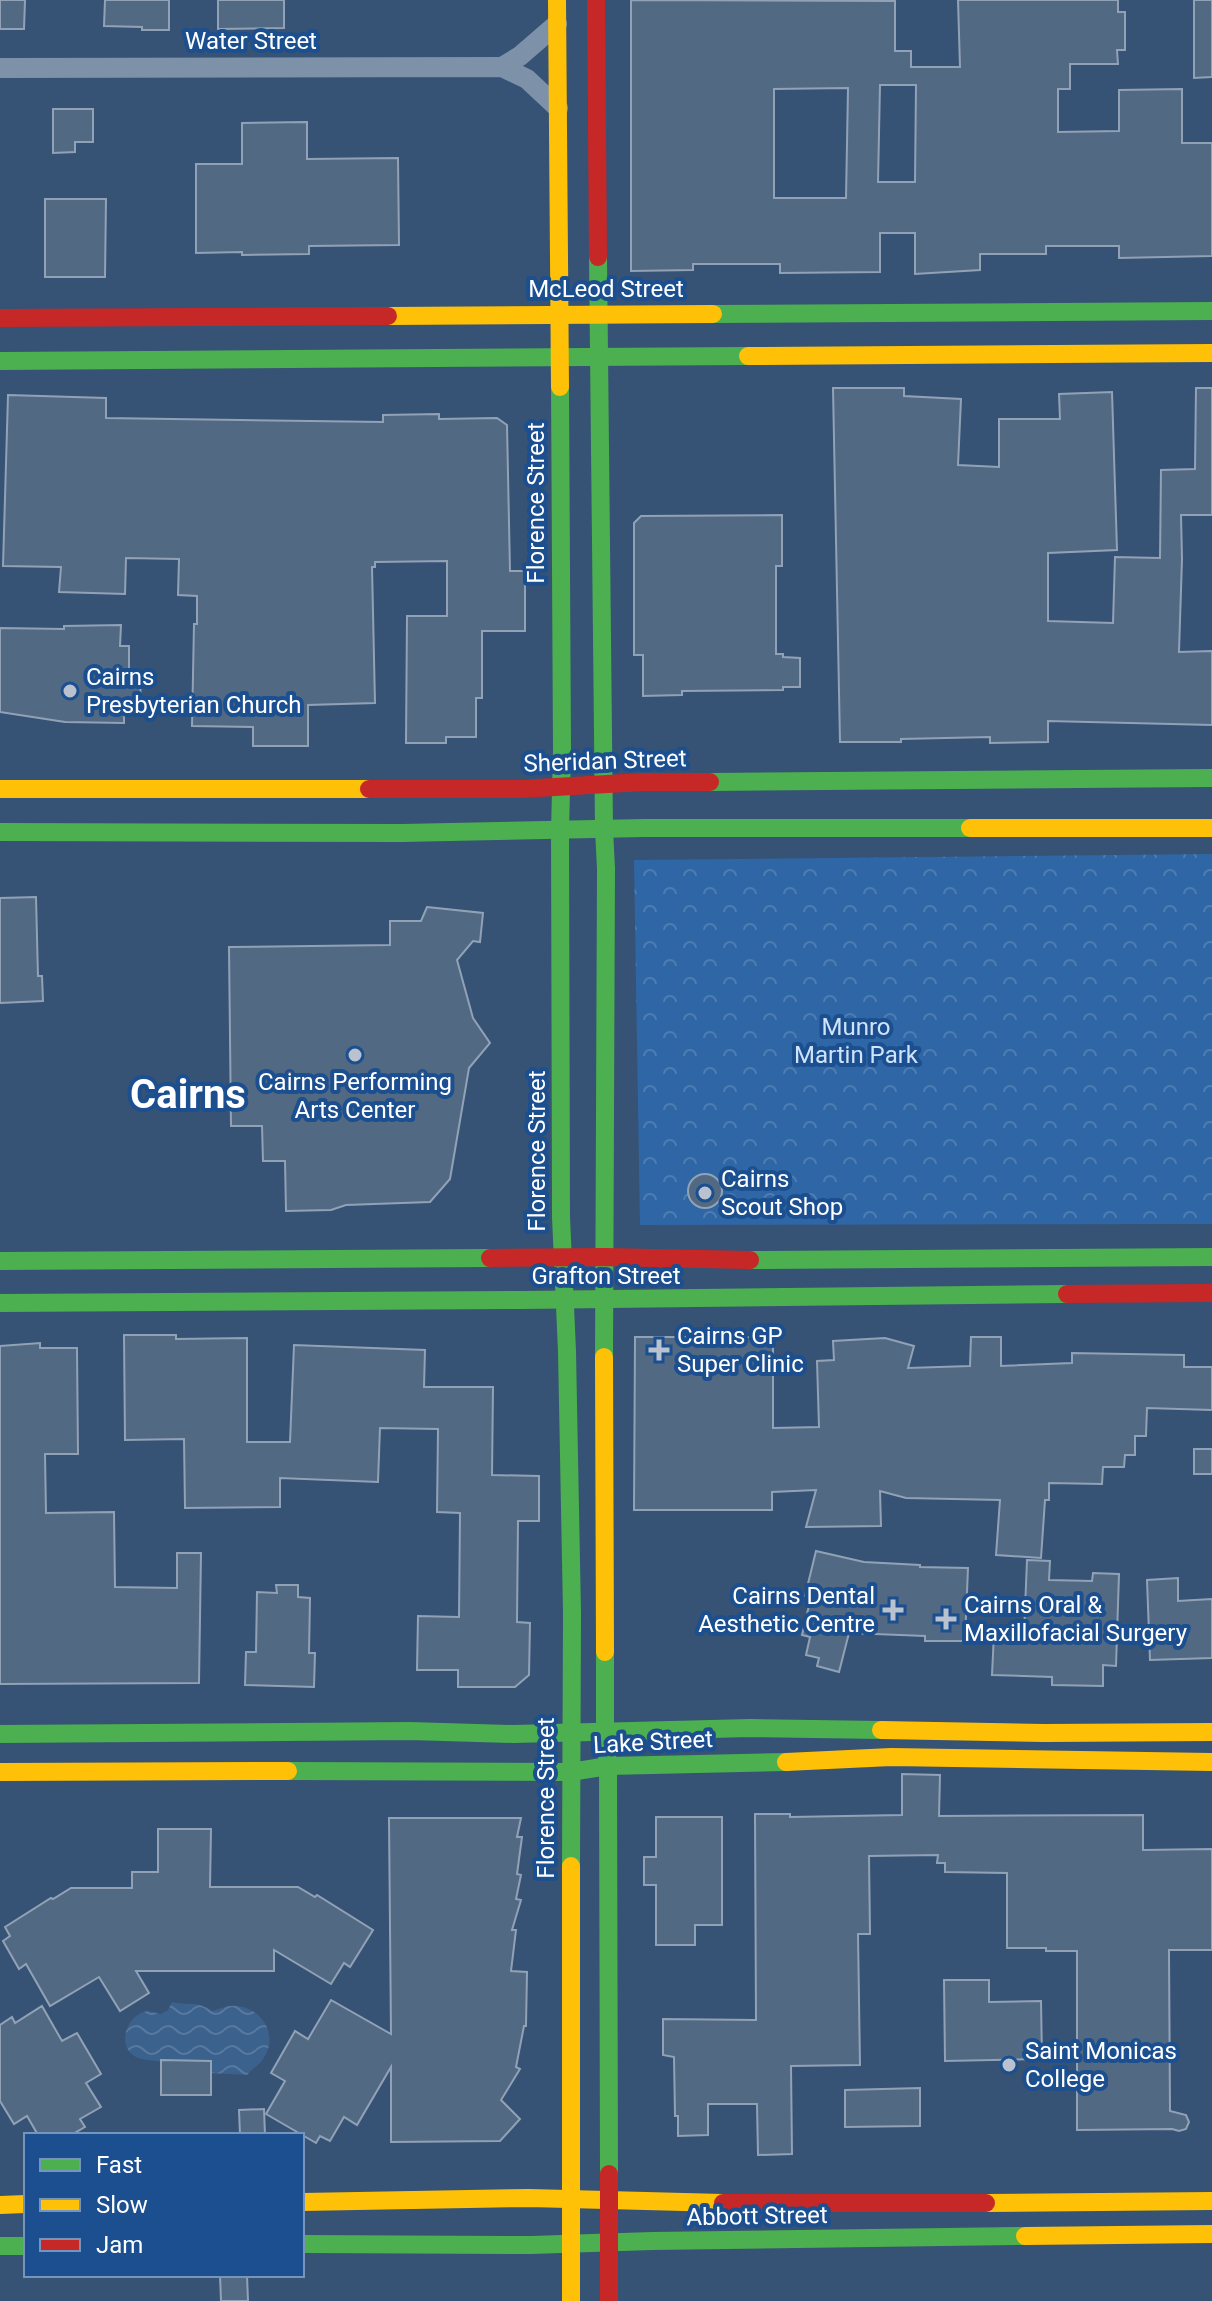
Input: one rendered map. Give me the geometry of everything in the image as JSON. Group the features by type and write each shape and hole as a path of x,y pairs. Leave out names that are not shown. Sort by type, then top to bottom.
{"main road":[{"name":"Florence Street","path":"557,0 562,1257 572,1613 571,2301"},
{"path":"596,0 602,785 606,901 604,1299 609,2301"},
{"name":"McLeod Street","path":"0,318 1212,311"},
{"path":"0,361 1212,353"},
{"name":"Sheridan Street","path":"0,789 561,788 643,782 1212,778"},
{"path":"309,788 317,801 313,819"},
{"path":"0,832 313,819 560,831 1212,828"},
{"name":"Grafton Street","path":"0,1261 409,1272 562,1257 605,1257 692,1272 1212,1257"},
{"path":"397,1301 414,1292 409,1272"},
{"path":"692,1272 690,1288 699,1299"},
{"name":"Grafton Street","path":"0,1303 1212,1293"},
{"name":"Lake Street","path":"0,1772 413,1751 513,1734 750,1728 1044,1733 1212,1732"},
{"name":"Lake Street","path":"0,1734 413,1751 571,1772 608,1766 891,1757 1212,1762"},
{"name":"Abbott Street","path":"304,2202 572,2199 762,2204 1212,2201"},
{"path":"407,2200 417,2223 407,2244"},
{"path":"0,2205 24,2204"},
{"name":"Abbott Street","path":"304,2244 571,2244 1212,2234"},
{"path":"0,2246 24,2246"}],"street":[{"path":"502,67 520,56 557,24"},
{"path":"502,67 527,79 558,108"},
{"name":"Water Street","path":"0,68 502,67"}],"green space":[{"name":"Munro Martin Park","path":"1212,854 1212,1224 640,1225 634,860"}],"water":[{"path":"172,2002 197,2004 212,2011 233,2006 253,2011 260,2016 268,2031 269,2048 263,2059 247,2075 211,2073 211,2061 161,2061 136,2057 125,2040 128,2027 145,2011 161,2014 168,2010"}],"building":[{"path":"0,0 25,0 24,29 0,29"},
{"path":"105,0 169,0 169,30 104,26"},
{"path":"218,0 284,0 284,28 218,29"},
{"path":"631,0 895,1 895,51 911,51 911,67 960,67 958,0 1118,0 1118,12 1125,12 1125,50 1117,50 1118,64 1070,64 1070,89 1058,89 1058,132 1119,131 1119,90 1182,89 1182,143 1212,143 1212,256 1119,258 1119,246 1046,246 1046,254 980,254 980,270 915,274 915,233 880,233 880,272 780,273 780,264 693,264 693,270 631,271","holes":["880,85 916,85 915,182 878,182","848,88 846,198 774,198 774,89"]},
{"path":"1194,0 1212,0 1212,77 1194,78"},
{"path":"53,109 93,109 93,142 75,142 75,152 53,153"},
{"path":"307,122 307,159 398,158 399,245 309,246 309,254 196,253 196,164 242,164 242,123"},
{"path":"45,199 106,199 105,277 45,277"},
{"path":"833,388 904,388 904,396 961,399 958,465 999,467 999,419 1060,419 1059,394 1112,392 1117,550 1048,553 1048,621 1113,623 1115,557 1160,558 1161,470 1195,469 1196,388 1212,388 1212,515 1181,515 1179,652 1212,651 1212,725 1048,721 1048,742 990,743 990,737 840,742"},
{"path":"8,395 106,398 106,418 383,422 383,415 439,414 439,419 497,418 507,425 510,571 525,571 525,631 482,631 482,698 476,698 476,737 446,737 446,743 406,743 407,616 447,616 447,561 375,562 375,567 372,567 375,703 308,705 308,746 253,746 253,727 192,726 197,596 178,595 179,559 126,558 125,594 59,592 61,567 3,566"},
{"path":"782,515 782,566 776,566 776,654 800,658 800,687 783,687 783,690 682,691 682,695 643,696 643,655 634,655 634,523 641,516"},
{"name":"Cairns Presbyterian Church","path":"121,625 120,646 129,646 129,672 141,672 140,711 124,711 124,723 65,722 0,712 0,628 64,629 64,626"},
{"path":"36,897 38,976 42,976 43,1001 0,1003 0,898"},
{"name":"Cairns Performing Arts Center","path":"427,907 483,913 480,942 473,941 457,960 473,1018 490,1043 469,1068 450,1179 430,1202 286,1211 285,1161 263,1161 262,1126 231,1126 229,947 390,945 390,921 421,921"},
{"name":"Cairns Scout Shop","path":"705,1174 717,1179 722,1191 717,1203 705,1208 693,1203 688,1191 693,1179"},
{"path":"124,1335 176,1335 176,1339 247,1338 247,1442 290,1442 294,1345 425,1350 424,1387 493,1387 492,1475 539,1476 539,1521 518,1521 517,1622 530,1623 529,1675 515,1687 458,1687 458,1670 417,1670 418,1616 459,1617 460,1513 437,1512 438,1429 380,1428 378,1482 280,1478 280,1507 185,1508 184,1439 125,1440"},
{"path":"635,1337 773,1337 773,1428 819,1427 817,1361 834,1360 833,1341 885,1338 914,1346 908,1368 970,1366 971,1337 1001,1337 1001,1366 1072,1363 1072,1353 1184,1355 1184,1367 1212,1367 1212,1410 1147,1408 1146,1436 1135,1436 1135,1455 1125,1455 1124,1467 1103,1467 1102,1484 1049,1483 1041,1558 996,1555 1000,1500 906,1498 880,1491 881,1526 806,1527 816,1490 772,1492 772,1510 634,1510"},
{"path":"40,1343 40,1348 77,1348 78,1454 45,1454 46,1513 114,1512 115,1587 177,1588 177,1553 201,1553 199,1683 0,1684 0,1346"},
{"path":"1194,1449 1212,1449 1212,1474 1194,1474"},
{"path":"816,1551 864,1562 968,1568 965,1641 925,1641 925,1636 849,1633 839,1672 817,1666 819,1658 806,1655 810,1637 802,1635 811,1597 805,1596"},
{"path":"1027,1560 1050,1561 1049,1580 1092,1581 1093,1573 1119,1574 1116,1666 1103,1665 1103,1686 1052,1685 1052,1677 992,1675 994,1633 1024,1634"},
{"path":"1178,1578 1178,1601 1212,1599 1212,1658 1150,1660 1147,1580"},
{"path":"276,1585 298,1585 298,1597 310,1598 309,1653 315,1653 314,1687 245,1685 246,1652 256,1652 257,1592 277,1593"},
{"path":"902,1774 940,1775 939,1816 1143,1815 1143,1850 1212,1849 1212,1950 1169,1950 1170,2111 1186,2115 1189,2122 1186,2129 1077,2130 1077,1951 1007,1948 1007,1873 945,1872 945,1863 937,1863 938,1855 869,1856 870,1934 858,1934 860,2065 791,2066 792,2154 758,2155 757,2104 708,2104 708,2135 678,2136 674,2057 663,2055 663,2019 756,2020 755,1814 790,1814 790,1817 902,1815"},
{"path":"656,1817 722,1817 722,1925 695,1925 695,1945 656,1945 656,1885 644,1885 644,1857 656,1857"},
{"path":"389,1818 521,1818 517,1837 522,1837 517,1874 521,1875 516,1899 521,1900 512,1930 516,1930 511,1971 527,1972 526,2026 516,2067 520,2069 501,2100 520,2119 500,2141 391,2142 391,2067 357,2125 344,2117 330,2141 320,2136 316,2143 304,2133 266,2114 285,2081 271,2073 295,2031 308,2039 331,2000 391,2034"},
{"path":"158,1829 211,1829 210,1887 298,1887 315,1897 317,1895 373,1930 350,1967 344,1963 331,1984 274,1950 274,1971 136,1971 149,1993 120,2011 99,1977 50,2006 26,1964 19,1969 3,1941 10,1936 5,1927 71,1888 132,1888 132,1872 158,1872"},
{"path":"944,1980 989,1980 989,2002 1041,2001 1042,2059 945,2061"},
{"path":"42,2006 62,2041 77,2033 101,2074 86,2083 101,2107 80,2119 85,2127 74,2133 37,2133 27,2116 14,2124 0,2101 0,2025 12,2017 15,2023"},
{"path":"161,2060 211,2061 211,2095 161,2095"},
{"path":"920,2088 920,2126 845,2127 845,2090"},
{"path":"264,2109 265,2133 240,2133 239,2110"},
{"path":"220,2277 247,2277 248,2301 221,2301"}],"traffic: fast":[{"path":"598,257 604,829"},
{"path":"713,314 1212,311"},
{"path":"0,361 748,356"},
{"path":"560,387 560,831"},
{"path":"710,782 1212,778"},
{"path":"0,832 402,833 644,828 970,828"},
{"path":"604,829 604,1357"},
{"path":"560,831 561,1217 572,1613 571,1866"},
{"path":"750,1260 1212,1257"},
{"path":"0,1261 490,1258"},
{"path":"0,1303 1067,1294"},
{"path":"605,1652 609,2174"},
{"path":"0,1734 410,1731 513,1734 750,1728 881,1730"},
{"path":"288,1771 571,1772 608,1766 786,1762"},
{"path":"304,2244 531,2245 1025,2236"},
{"path":"0,2246 24,2246"}],"traffic: slow":[{"path":"557,0 560,387"},
{"path":"388,316 713,314"},
{"path":"748,356 1212,353"},
{"path":"0,789 369,789"},
{"path":"970,828 1212,828"},
{"path":"604,1357 605,1652"},
{"path":"881,1730 1212,1732"},
{"path":"786,1762 891,1757 1212,1762"},
{"path":"0,1772 288,1771"},
{"path":"571,1866 571,2301"},
{"path":"304,2202 529,2198 723,2203"},
{"path":"986,2203 1212,2201"},
{"path":"0,2205 24,2204"},
{"path":"1025,2236 1212,2234"}],"traffic: jam":[{"path":"596,0 598,257"},
{"path":"0,318 388,316"},
{"path":"369,789 520,789 643,782 710,782"},
{"path":"490,1258 750,1260"},
{"path":"1067,1294 1212,1293"},
{"path":"609,2174 609,2301"},
{"path":"723,2203 986,2203"}],"place":[{"name":"Cairns Presbyterian Church","path":"70,691"},
{"name":"Cairns Performing Arts Center","path":"355,1055"},
{"name":"Cairns Scout Shop","path":"705,1193"},
{"name":"Cairns GP Super Clinic","path":"659,1350"},
{"name":"Cairns Dental Aesthetic Centre","path":"893,1610"},
{"name":"Cairns Oral & Maxillofacial Surgery","path":"946,1619"},
{"name":"Saint Monicas College","path":"1009,2065"}],"district":[{"name":"Cairns","path":"188,1094"}]}
